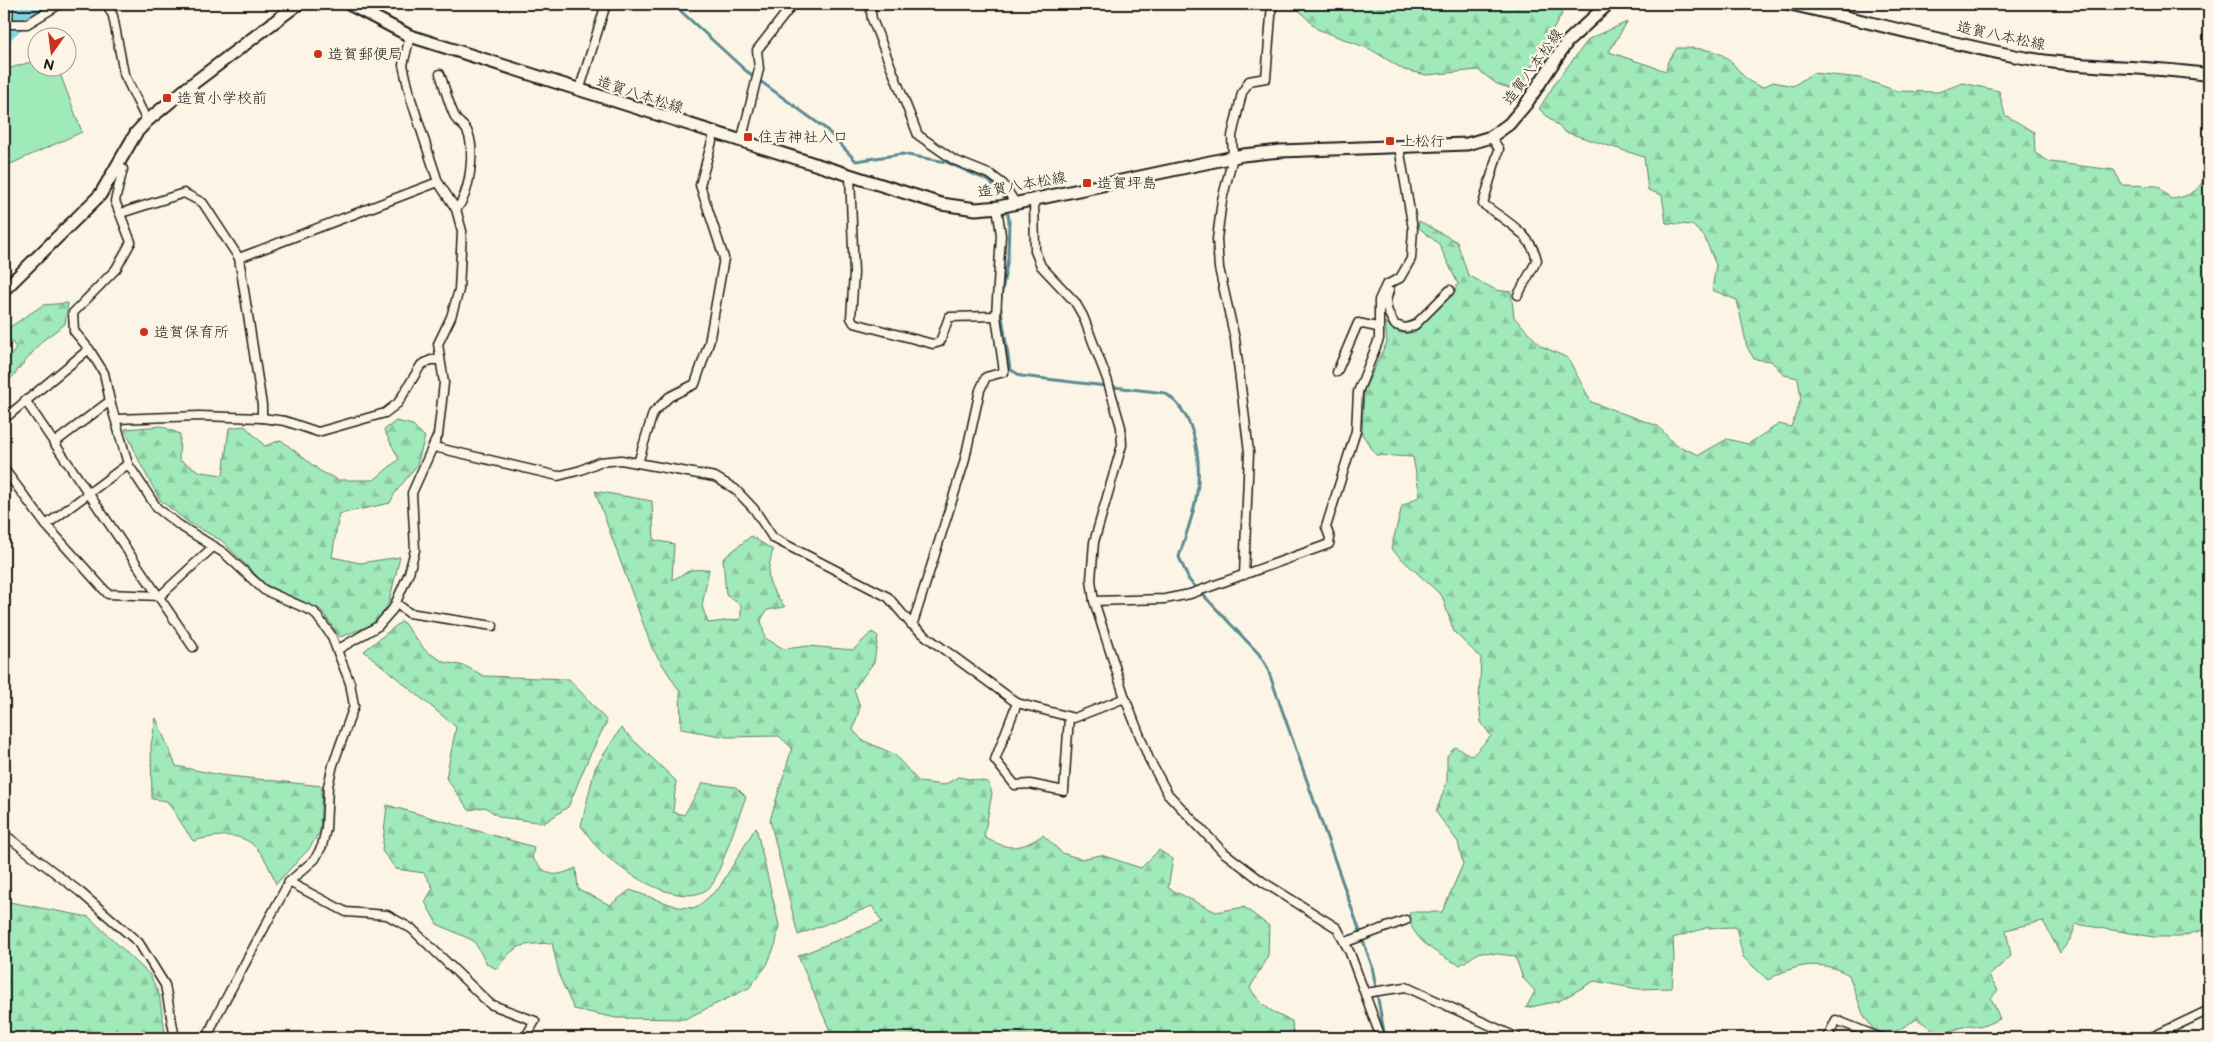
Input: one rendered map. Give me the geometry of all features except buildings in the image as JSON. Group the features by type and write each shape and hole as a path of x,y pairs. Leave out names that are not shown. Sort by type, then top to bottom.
{"main road":[{"path":"4,290 100,195 136,133 147,121 187,88 298,4"},
{"name":"造賀八本松線","path":"349,4 410,36 714,134 941,204 976,209 1015,204 1233,157 1281,151 1467,144 1491,137 1510,124 1526,104 1567,42 1608,4"},
{"name":"造賀八本松線","path":"1790,4 2020,57 2087,67 2167,69 2209,76"}],"street":[{"path":"9,4 6,23 27,24 60,4"},
{"path":"107,4 113,16 124,74 147,121"},
{"path":"579,91 606,4"},
{"path":"741,142 759,69 757,50 793,4"},
{"path":"870,4 872,19 918,135 954,160 992,175 1004,184 1015,204"},
{"path":"1244,575 1249,452 1235,339 1219,268 1218,239 1222,200 1233,157 1232,136 1242,94 1249,81 1266,78 1272,4"},
{"path":"337,650 378,626 397,604 415,550 416,526 412,493 434,447 444,383 438,344 451,317 459,290 462,231 456,209 438,182 411,99 403,65 410,36"},
{"path":"440,74 456,119 467,131 468,138 471,172 462,203 456,209"},
{"path":"638,463 653,413 669,397 695,384 709,343 724,258 700,185 714,134"},
{"path":"1491,137 1499,148 1483,204 1527,237 1535,249 1537,260 1518,295"},
{"path":"1094,601 1165,599 1190,594 1329,544 1330,538 1326,527 1356,431 1358,392 1378,339 1379,300 1386,285 1400,278 1411,259 1413,245 1407,188 1399,147"},
{"path":"118,165 123,169 115,201 131,242 116,269 73,313 74,331 89,349 104,373 128,464 157,508 179,525 214,546 264,590 314,612 330,635 337,650 350,682 354,706 333,765 328,786 326,830 322,846 315,859 290,882 216,1017 207,1038"},
{"path":"850,176 854,273 851,318 854,323 933,344 940,342 949,317 996,316"},
{"path":"239,258 438,182"},
{"path":"121,213 184,192 203,203 239,258 262,405 262,418"},
{"path":"1034,200 1035,251 1041,266 1075,302 1083,316 1107,379 1121,427 1122,445 1094,542 1091,580 1094,601 1125,698 1149,759 1168,794 1222,851 1263,882 1337,928 1350,941 1360,981 1368,992 1381,1038"},
{"path":"911,624 914,620 964,463 980,390 986,377 1004,372 996,316 1001,236 998,207"},
{"path":"1386,285 1389,289 1385,300 1387,312 1395,325 1406,328 1415,325 1450,290"},
{"path":"1337,372 1358,323 1377,327"},
{"path":"4,419 89,349"},
{"path":"116,419 199,416 262,418 285,420 318,432 385,413 398,403 421,365 431,360 439,360"},
{"path":"25,400 160,596 192,647"},
{"path":"54,443 110,400"},
{"path":"434,447 558,476 581,470 599,462 621,460 715,477 735,489 754,509 773,538 888,597 911,624 1017,703 1074,718 1125,698"},
{"path":"46,525 128,464"},
{"path":"4,469 46,525 108,594 160,596 214,546"},
{"path":"397,604 409,613 493,626"},
{"path":"1017,703 1009,729 995,760 1015,785 1030,784 1064,791 1069,717"},
{"path":"4,834 80,892 139,943 165,985 175,1038"},
{"path":"290,882 346,912 386,915 412,929 490,1004 535,1021 525,1038"},
{"path":"1350,941 1406,920"},
{"path":"1368,992 1406,987 1518,1038"},
{"path":"2150,1038 2209,1010"},
{"path":"1827,1038 1836,1020 1881,1038"}],"green space":[{"path":"1293,4 1557,4 1562,14 1518,91 1497,84 1478,70 1427,75 1404,70 1370,49 1317,29"},
{"path":"1627,22 1609,52 1666,71 1668,61 1677,48 1696,49 1710,50 1722,55 1732,62 1747,79 1763,87 1773,82 1793,86 1813,73 1860,78 1897,91 1938,92 1963,83 1999,91 2005,115 2034,132 2035,153 2050,162 2114,170 2122,185 2158,186 2171,199 2192,193 2201,184 2209,169 2209,928 2180,937 2154,937 2076,924 2071,938 2060,953 2043,921 2006,930 2011,956 1989,976 1998,990 1991,998 2000,1019 1980,1027 1970,1025 1940,1034 1917,1019 1893,1033 1875,1032 1863,1014 1849,975 1839,970 1818,965 1798,967 1768,980 1743,957 1736,927 1706,928 1673,938 1672,988 1638,989 1594,981 1559,1001 1526,1008 1535,991 1523,978 1515,956 1480,952 1460,965 1435,951 1413,929 1410,921 1410,912 1442,912 1463,864 1458,842 1436,812 1447,782 1447,756 1455,747 1472,756 1491,736 1481,722 1479,700 1481,658 1454,632 1442,596 1391,549 1402,506 1420,496 1413,457 1376,455 1362,434 1364,390 1387,342 1385,322 1400,333 1415,332 1450,297 1458,284 1439,244 1418,227 1419,221 1457,242 1468,275 1496,290 1511,292 1514,317 1541,346 1568,358 1591,402 1658,426 1674,444 1699,455 1727,439 1748,444 1779,424 1791,427 1801,398 1798,378 1784,375 1771,361 1754,359 1747,347 1737,300 1712,290 1716,265 1704,236 1692,225 1666,223 1662,195 1648,190 1644,157 1565,132 1539,109 1557,80 1589,39"},
{"path":"28,63 28,78 62,78 82,132 4,167 4,70"},
{"path":"68,303 65,324 42,341 4,387 4,368 16,348 4,331 43,305"},
{"path":"396,421 413,425 425,437 417,465 395,493 390,503 339,514 332,557 360,563 400,557 389,602 378,623 340,637 321,610 266,585 222,541 188,522 160,500 141,465 125,429 161,426 180,434 179,460 201,472 223,475 229,428 245,426 265,446 281,440 320,471 338,480 374,480 399,459 384,430"},
{"path":"595,491 652,501 654,540 674,544 672,580 691,570 709,569 702,606 708,623 741,619 741,605 726,595 723,559 751,536 773,550 769,568 769,580 774,592 785,607 767,610 761,620 765,638 784,649 808,646 853,650 872,632 878,636 874,662 854,689 860,707 853,730 862,740 894,754 919,782 944,785 958,777 988,782 992,793 984,837 1001,845 1014,847 1028,844 1043,835 1062,853 1081,859 1101,855 1141,868 1159,850 1173,859 1168,888 1216,912 1244,907 1269,926 1268,955 1250,988 1268,1008 1292,1021 1293,1038 833,1038 798,956 882,922 872,906 798,935 770,820 792,748 779,736 727,737 681,729 680,692 652,648"},
{"path":"402,621 426,651 444,662 465,666 484,676 569,679 607,721 589,757 568,807 544,823 500,817 485,807 469,810 446,778 456,727 364,651"},
{"path":"156,718 176,766 220,775 322,786 320,832 308,850 276,884 262,855 246,840 224,836 193,841 167,801 152,799 151,745"},
{"path":"621,728 676,781 673,812 684,815 703,783 736,787 746,797 714,881 711,886 700,893 686,895 670,892 637,878 600,850 581,826 595,768"},
{"path":"387,805 534,847 532,858 543,869 556,874 576,868 578,889 610,905 630,890 678,907 696,908 719,888 756,827 779,925 776,943 767,965 749,988 685,1019 616,1018 574,1009 560,978 552,943 526,945 515,949 497,969 487,964 474,941 437,924 425,902 433,888 424,873 396,869 382,851"},
{"path":"4,901 89,917 150,975 159,994 166,1038 4,1038"}],"waterway":[{"path":"4,33 25,14 32,4"},
{"path":"673,4 745,70 826,129 856,161 902,154 946,162 989,181 1004,195 1009,220 1008,258 1000,303 1010,369 1021,376 1165,393 1182,410 1193,433 1198,457 1198,470 1196,501 1179,557 1189,580 1259,654 1267,667 1372,966 1384,1032 1388,1038"}],"place":[{"name":"造賀郵便局","path":"318,54"},
{"name":"造賀小学校前","path":"167,98"},
{"name":"住吉神社入口","path":"748,137"},
{"name":"上松行","path":"1390,141"},
{"name":"造賀坪島","path":"1087,183"},
{"name":"造賀保育所","path":"144,332"}]}
